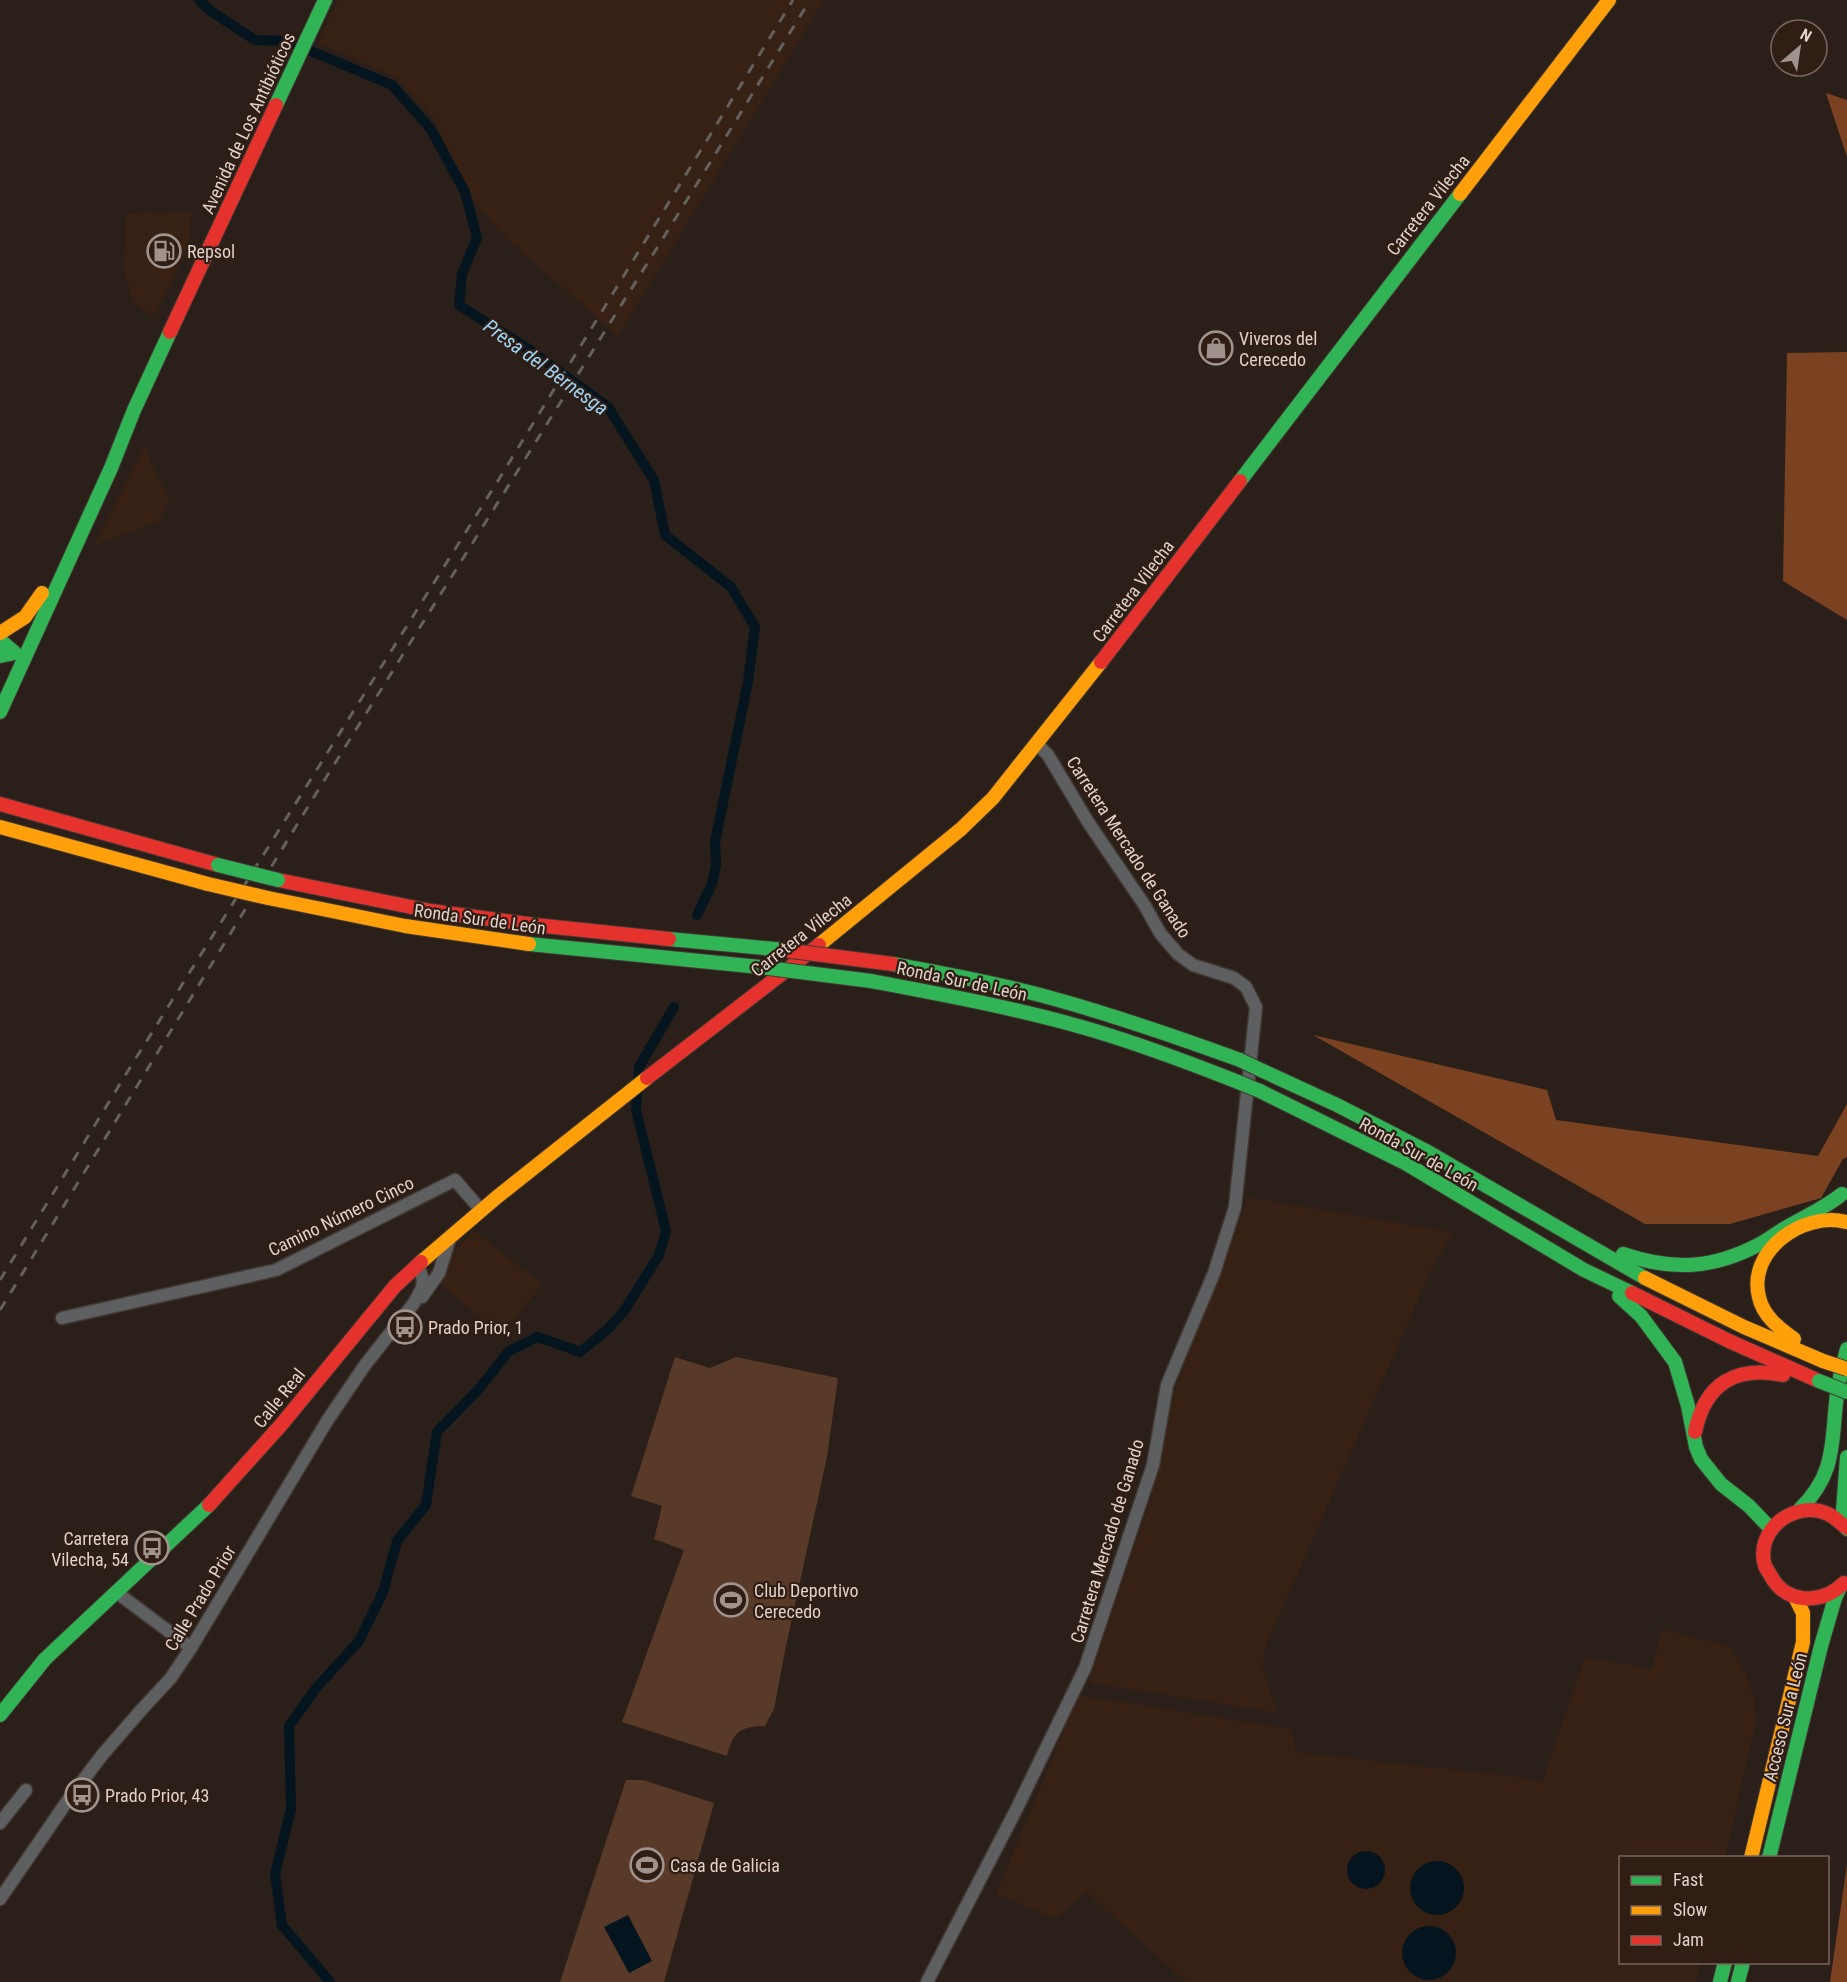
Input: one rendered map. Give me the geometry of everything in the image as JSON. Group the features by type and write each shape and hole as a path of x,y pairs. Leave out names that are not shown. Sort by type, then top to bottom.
{"main road":[{"name":"Avenida de Los Antibióticos","path":"0,686 42,593 128,424 325,0"},
{"name":"Carretera Vilecha","path":"598,1119 961,830 993,798 1037,744 1609,0"},
{"name":"Avenida de Los Antibióticos","path":"0,712 111,468 128,424"},
{"path":"0,657 15,652 25,644 52,587 70,559"},
{"path":"0,633 25,617 42,593"},
{"path":"0,640 15,652 16,662 0,699"},
{"name":"Ronda Sur de León","path":"2,804 218,865 363,899 451,914 575,930 784,950 893,964 978,980 1062,1001 1187,1040 1240,1060 1337,1105 1428,1152 1649,1280 1744,1327 1847,1367"},
{"name":"Ronda Sur de León","path":"0,827 208,884 363,919 450,934 571,950 760,967 871,981 971,1000 1057,1020 1181,1059 1260,1091 1405,1163 1584,1270 1729,1341 1847,1392"},
{"name":"Calle Real","path":"0,1715 45,1659 216,1499 240,1473 395,1286 481,1210 598,1119"},
{"path":"1428,1152 1479,1173 1609,1249 1662,1266 1709,1264 1742,1253 1822,1210 1845,1189"},
{"path":"1845,1189 1841,1203 1846,1223"},
{"path":"1824,1357 1781,1332 1767,1318 1758,1294 1758,1275 1770,1250 1788,1233 1817,1220 1838,1219 1846,1223"},
{"path":"1584,1270 1641,1316 1675,1362 1701,1459 1721,1484 1749,1506 1771,1528"},
{"path":"1844,1583 1831,1594 1819,1598 1795,1597 1779,1588 1770,1577 1764,1551 1771,1528 1784,1516 1800,1509 1817,1493 1828,1470 1837,1393 1847,1348"},
{"path":"1694,1439 1699,1411 1722,1382 1737,1375 1757,1370 1805,1381 1820,1381"},
{"path":"1847,1457 1843,1510 1847,1529"},
{"path":"1749,1506 1767,1514 1784,1516"},
{"path":"1800,1509 1826,1512 1838,1519 1847,1529"},
{"name":"Acceso Sur a León","path":"1769,1856 1821,1646 1835,1598 1844,1583"},
{"name":"Acceso Sur a León","path":"1751,1856 1803,1642 1804,1615 1795,1597"},
{"path":"1720,1982 1724,1964"},
{"path":"1738,1982 1742,1964"}],"street":[{"name":"Carretera Mercado de Ganado","path":"927,1982 1017,1808 1085,1668 1153,1465 1167,1385 1214,1273 1235,1207 1256,1007 1246,987 1234,978 1193,965 1178,954 1160,933 1052,762 1037,744"},
{"name":"Camino Número Cinco","path":"62,1318 276,1270 455,1180 481,1210"},
{"name":"Calle Prado Prior","path":"414,1303 421,1298 440,1273 450,1237"},
{"path":"427,1256 440,1273"},
{"name":"Calle Prado Prior","path":"0,1899 68,1800 103,1754 170,1679 191,1648 327,1421 365,1365 414,1303 422,1288 423,1279 420,1271 415,1267"},
{"path":"116,1592 191,1648"},
{"path":"0,1823 27,1790"}],"shaded area":[{"path":"338,0 824,0 618,336 506,238 471,199 434,119 397,78 318,43"},
{"path":"1826,93 1847,100 1847,157"},
{"path":"192,212 189,243 155,315 141,308 132,298 124,269 126,214"},
{"path":"1847,352 1847,620 1783,581 1787,353"},
{"path":"145,444 155,472 170,499 158,522 95,545"},
{"path":"1313,1035 1547,1090 1556,1120 1818,1156 1847,1104 1847,1157 1843,1159 1821,1198 1730,1224 1645,1224"},
{"path":"1246,1197 1453,1232 1433,1266 1264,1650 1263,1668 1277,1713 1091,1683 1091,1674 1151,1499 1172,1397 1244,1208"},
{"path":"474,1231 542,1284 501,1335 440,1284 450,1255"},
{"name":"Club Deportivo Cerecedo","path":"675,1357 710,1368 736,1357 838,1378 827,1457 774,1709 765,1726 743,1729 735,1736 727,1756 622,1722 684,1550 654,1539 662,1506 631,1496"},
{"path":"1662,1629 1729,1646 1745,1672 1754,1697 1756,1722 1725,1856 1619,1856 1619,1964 1700,1964 1695,1982 1186,1982 1086,1892 1055,1919 996,1894 1079,1695 1291,1729 1296,1752 1527,1778 1542,1782 1585,1657 1652,1669"},
{"name":"Casa de Galicia","path":"626,1780 643,1780 714,1803 664,1982 560,1982"},
{"path":"1847,1864 1847,1982 1830,1982"}],"water":[{"path":"1366,1851 1379,1857 1385,1870 1379,1883 1366,1889 1353,1883 1347,1870 1353,1857"},
{"path":"1437,1861 1447,1863 1456,1869 1462,1878 1464,1888 1462,1898 1456,1907 1447,1913 1437,1915 1427,1913 1418,1907 1412,1898 1410,1888 1412,1878 1418,1869 1427,1863"},
{"path":"628,1915 652,1961 629,1973 604,1927"},
{"path":"1429,1926 1439,1928 1448,1934 1454,1943 1456,1953 1454,1963 1448,1972 1439,1978 1429,1980 1419,1978 1410,1972 1404,1963 1402,1953 1404,1943 1410,1934 1419,1928"}],"waterway":[{"name":"Presa del Bernesga","path":"199,0 209,10 255,40 287,41 392,85 430,128 465,192 477,238 462,274 459,305 530,350 608,407 654,480 665,535 731,587 755,627 748,682 715,842 716,864 712,884 697,915"},
{"name":"Presa del Bernesga","path":"330,1982 282,1925 275,1874 291,1809 289,1726 317,1687 359,1641 383,1592 397,1541 426,1505 437,1432 478,1390 509,1351 538,1337 580,1352 608,1329 624,1311 659,1255 666,1231 636,1110 639,1067 674,1007"}],"railway":[{"path":"0,1280 131,1066 499,479 793,0"},
{"path":"0,1310 317,792 810,0"}],"traffic: fast":[{"path":"276,105 325,0"},
{"path":"1240,481 1460,194"},
{"path":"0,712 170,332"},
{"path":"0,640 15,653 0,656"},
{"path":"218,865 278,880"},
{"path":"669,939 784,950"},
{"path":"529,944 760,967"},
{"path":"893,964 1022,990 1141,1025 1240,1060"},
{"path":"760,967 871,981"},
{"path":"871,981 1001,1007 1078,1026 1118,1038 1238,1082"},
{"path":"1240,1060 1263,1071"},
{"path":"1263,1071 1337,1105 1428,1152 1645,1278"},
{"path":"1238,1082 1260,1091"},
{"path":"1260,1091 1405,1163 1584,1270 1632,1293"},
{"path":"1623,1254 1676,1265 1709,1263 1760,1244 1842,1194"},
{"path":"1619,1296 1641,1316 1675,1362 1701,1459 1721,1484 1749,1506 1771,1529"},
{"path":"1800,1509 1821,1482 1830,1456 1838,1388 1847,1349"},
{"path":"1819,1381 1847,1392"},
{"path":"1847,1457 1843,1510 1847,1529"},
{"path":"0,1715 45,1659 209,1505"},
{"path":"1769,1856 1821,1646 1840,1587"},
{"path":"1720,1982 1724,1964"},
{"path":"1738,1982 1742,1964"}],"traffic: slow":[{"path":"1460,194 1609,0"},
{"path":"0,633 25,617 42,593"},
{"path":"819,945 961,829 993,798 1101,662"},
{"path":"0,827 208,884"},
{"path":"208,884 268,898"},
{"path":"268,898 405,926 529,944"},
{"path":"421,1262 497,1197 647,1078"},
{"path":"1794,1339 1772,1321 1761,1304 1758,1280 1762,1264 1770,1250 1782,1238 1797,1229 1813,1222 1830,1220 1846,1222"},
{"path":"1645,1278 1744,1327 1823,1361"},
{"path":"1823,1361 1847,1369"},
{"path":"1751,1856 1803,1642 1803,1613 1795,1597"}],"traffic: jam":[{"path":"170,332 276,105"},
{"path":"1101,662 1240,481"},
{"path":"0,804 218,865"},
{"path":"278,880 431,911 669,939"},
{"path":"647,1078 819,945"},
{"path":"784,950 893,964"},
{"path":"209,1505 281,1425 395,1286 421,1262"},
{"path":"1632,1293 1729,1341 1819,1381"},
{"path":"1695,1432 1706,1401 1725,1382 1750,1373 1783,1375"},
{"path":"1844,1583 1830,1594 1820,1597 1793,1596 1781,1589 1775,1582 1765,1566 1763,1553 1772,1529 1780,1520 1791,1514 1816,1510 1831,1515 1847,1528"}],"place":[{"name":"Repsol","path":"164,251"},
{"name":"Viveros del Cerecedo","path":"1216,348"},
{"name":"Prado Prior, 1","path":"405,1327"},
{"name":"Carretera Vilecha, 54","path":"152,1548"},
{"name":"Club Deportivo Cerecedo","path":"731,1600"},
{"name":"Prado Prior, 43","path":"82,1795"},
{"name":"Casa de Galicia","path":"647,1865"}]}
